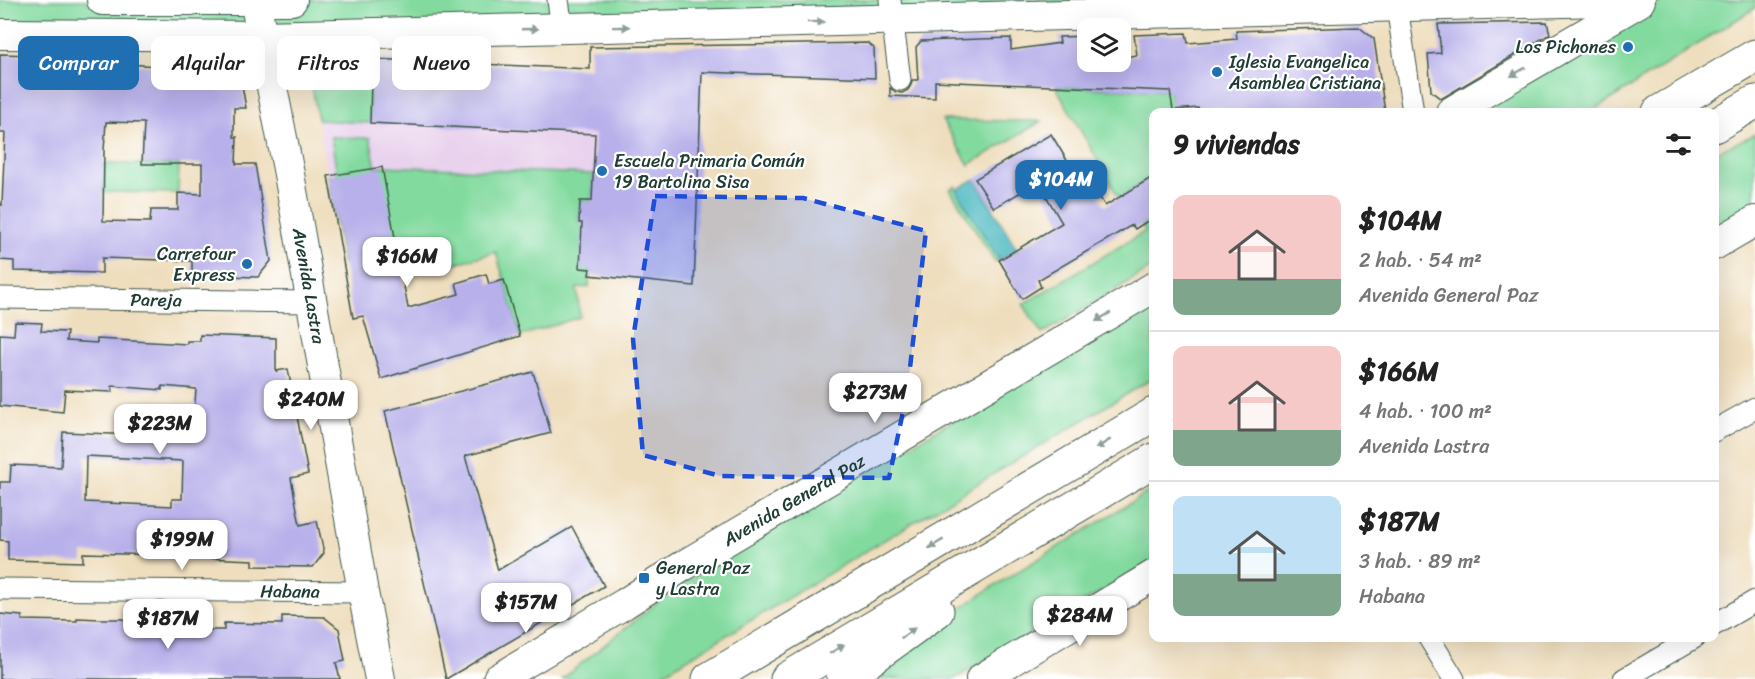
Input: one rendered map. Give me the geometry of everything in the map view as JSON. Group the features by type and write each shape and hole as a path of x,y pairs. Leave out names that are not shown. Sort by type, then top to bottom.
{"highway":[{"path":"1668,107 1755,41"},
{"path":"1668,107 1755,56"},
{"path":"1719,124 1755,102"},
{"path":"1719,125 1755,112"},
{"path":"710,679 1149,417"},
{"path":"787,679 1149,463"},
{"path":"843,679 928,618 1059,516"}],"street":[{"path":"102,0 292,0"},
{"path":"0,34 262,36 560,14 1641,0"},
{"path":"1457,108 1641,0"},
{"name":"Avenida Lastra","path":"255,1 262,36"},
{"path":"1396,3 1412,108"},
{"path":"891,10 900,80"},
{"name":"Avenida Lastra","path":"265,52 313,302 380,679"},
{"path":"1719,242 1755,221"},
{"name":"Avenida General Paz","path":"498,679 683,566 1149,290"},
{"name":"Pareja","path":"0,298 313,302"},
{"path":"1719,428 1755,408"},
{"path":"981,679 1149,578"},
{"name":"Habana","path":"0,590 363,592"},
{"path":"1719,622 1755,601"},
{"name":"Avenida General Paz","path":"539,679 624,604"},
{"path":"1431,642 1454,679"},
{"path":"1624,679 1687,642"}],"highlighted area":[{"path":"655,196 803,198 926,231 907,393 889,478 720,476 643,455 633,339"}],"shaded area":[{"name":"Escuela Primaria Común 19 Bartolina Sisa","path":"380,59 392,59 392,90 491,90 491,64 702,72 694,286 589,275 579,223 580,201 592,201 593,174 382,166 328,176 313,90 380,90"}],"green space":[{"path":"0,0 1640,0 0,34"},
{"path":"1664,0 1755,0 1755,8 1597,108 1479,108"},
{"path":"1056,87 1170,91 1173,108 1149,108 1149,179 1119,198"},
{"path":"313,90 371,90 370,123 318,120"},
{"path":"942,120 1042,121 969,165"},
{"path":"1755,134 1755,203 1719,225 1719,151"},
{"path":"331,137 370,138 376,168 382,166 593,174 592,201 580,201 579,222 591,224 589,287 577,288 580,317 520,336 496,252 443,267 343,264 328,176 337,174"},
{"path":"104,164 179,164 178,193 103,192"},
{"path":"955,186 999,260 995,262 950,189"},
{"path":"1149,220 1149,269 1042,334 1023,304 1145,231 1142,224"},
{"path":"1149,301 1149,380 654,679 562,679 675,588"},
{"path":"1149,491 1149,563 954,679 854,679 994,586"}],"water":[{"path":"975,179 1017,249 999,260 956,190"}],"building":[{"path":"1547,22 1550,34 1441,99 1431,91 1428,54 1441,53 1438,24"},
{"path":"1359,27 1374,39 1384,108 1173,108 1170,91 935,81 935,98 890,96 890,88 902,93 908,90 912,80 918,80 916,47 921,41 1011,38 1011,50 1060,43 1059,37 1077,36 1077,72 1131,72 1131,56 1137,55 1134,35 1186,33 1188,43 1237,39 1236,31"},
{"name":"Escuela Primaria Común 19 Bartolina Sisa","path":"868,43 874,48 875,78 702,72 694,286 589,275 590,269 580,268 582,223 579,223 580,201 592,201 595,134 370,123 371,90 380,90 380,59 392,60 392,90 491,90 491,64 590,69 590,47"},
{"path":"0,54 18,55 18,90 139,90 139,65 151,66 151,90 243,90 246,108 234,108 234,137 237,137 236,164 255,164 271,261 258,277 192,275 192,261 102,258 102,273 14,271 14,261 0,260 0,204 2,205 5,133 0,133","holes":["106,122 144,123 142,164 202,164 202,194 178,193 178,210 151,210 150,222 103,221"]},
{"path":"1051,134 1077,177 1085,173 1105,206 1149,179 1149,220 1135,229 1132,225 1038,280 1041,287 1022,299 999,260 1062,223 1038,182 994,208 975,179"},
{"path":"382,167 408,308 459,294 456,283 486,274 489,284 504,280 520,336 381,379 363,316 353,318 328,176"},
{"path":"15,322 42,323 41,331 67,332 66,341 97,343 97,339 187,344 187,341 200,341 200,335 276,338 276,371 288,369 308,474 291,478 300,525 317,521 324,553 313,567 253,566 253,560 204,558 204,556 83,553 83,562 8,560 8,541 0,540 0,482 10,482 11,465 61,467 63,432 135,435 136,431 193,431 196,389 162,386 162,390 112,386 112,392 65,390 63,412 0,406 0,334 14,335","holes":["86,456 183,461 182,499 172,499 172,506 85,502"]},
{"path":"533,372 551,433 465,456 498,570 572,527 604,586 446,679 385,411"},
{"path":"0,614 22,616 22,620 77,621 77,618 175,622 175,624 182,624 182,630 224,630 224,623 282,624 282,616 324,617 339,629 345,661 336,663 340,679 0,679"}],"place":[{"name":"Los Pichones","path":"1628,47"},
{"name":"Iglesia Evangelica Asamblea Cristiana","path":"1217,72"},
{"name":"Escuela Primaria Común 19 Bartolina Sisa","path":"602,171"},
{"name":"Carrefour Express","path":"247,264"},
{"name":"General Paz y Lastra","path":"644,578"}]}
